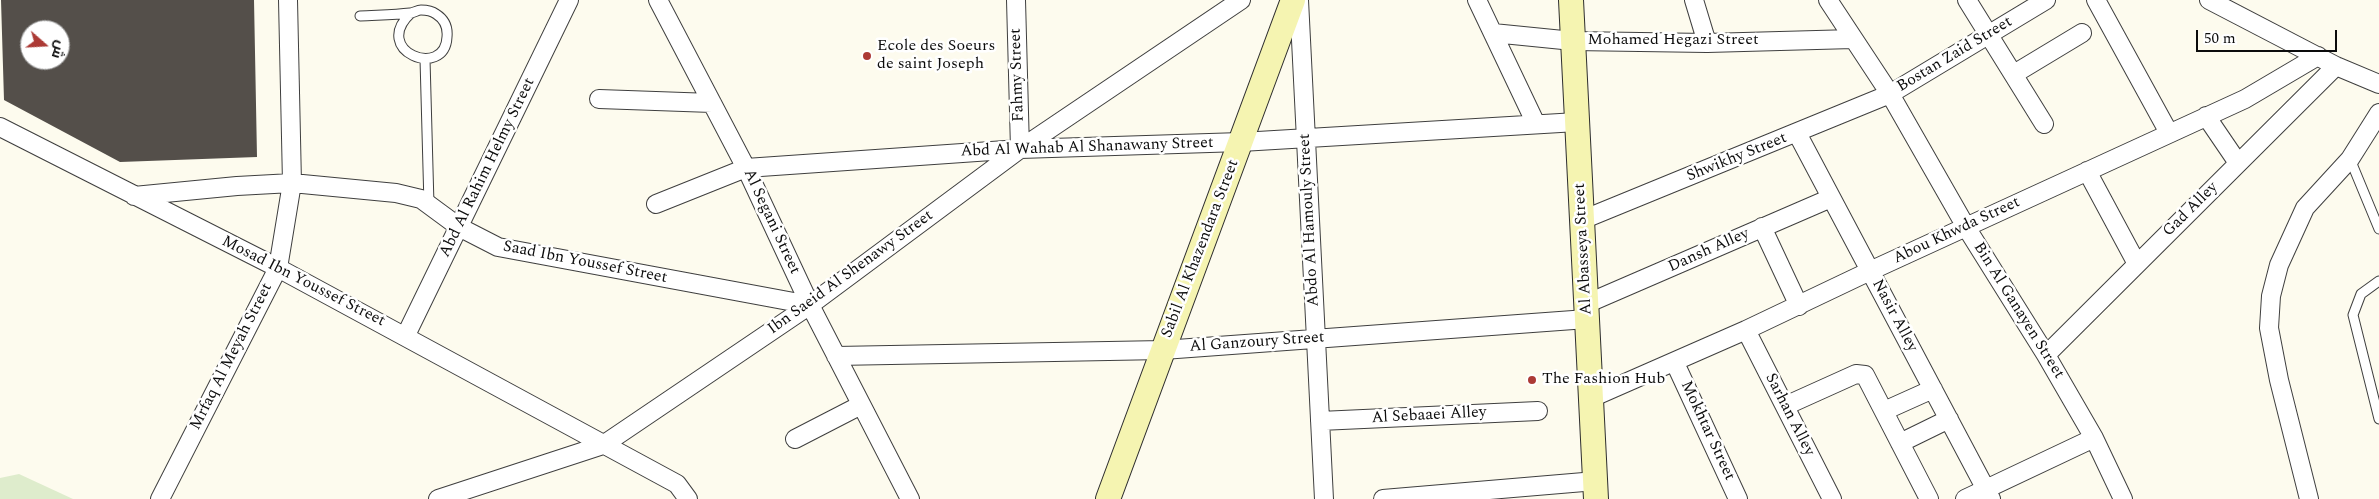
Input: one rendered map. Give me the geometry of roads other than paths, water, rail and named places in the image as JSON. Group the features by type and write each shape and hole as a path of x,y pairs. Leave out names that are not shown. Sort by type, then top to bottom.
{"main road":[{"name":"Sabil Al Khazendara Street","path":"1108,499 1293,0"},
{"name":"Al Abasseya Street","path":"1571,0 1591,398 1590,490"}],"street":[{"name":"Mrfaq Al Meyah Street","path":"160,499 278,268 292,183 288,0"},
{"name":"Abd Al Rahim Helmy Street","path":"406,336 570,0"},
{"name":"Al Segani Street","path":"658,0 746,168 810,305 910,499"},
{"name":"Fahmy Street","path":"1016,0 1020,149"},
{"name":"Ibn Saeid Al Shenawy Street","path":"438,499 603,446 810,305 1020,149 1240,0"},
{"name":"Abdo Al Hamouly Street","path":"1299,0 1324,499"},
{"path":"1477,0 1536,124"},
{"path":"1694,0 1707,43"},
{"name":"Bin Al Ganayen Street","path":"1828,0 1890,94 1966,227 2046,355 2094,438 2123,499"},
{"path":"1967,0 2044,124"},
{"name":"Bostan Zaid Street","path":"1890,94 2046,0"},
{"path":"2096,0 2169,133"},
{"path":"2210,0 2336,66 2379,84"},
{"name":"Mohamed Hegazi Street","path":"1493,33 1573,41 1707,43 1853,39"},
{"path":"2014,74 2082,33"},
{"name":"Abou Khwda Street","path":"1591,398 1675,363 1870,271 2245,99 2318,56"},
{"name":"Gad Alley","path":"2046,355 2336,66"},
{"name":"Shwikhy Street","path":"1582,220 1890,94"},
{"path":"599,99 712,103"},
{"path":"2309,499 2276,363 2270,328 2271,296 2280,265 2305,208 2350,159 2379,113"},
{"path":"2206,116 2238,163"},
{"name":"Abd Al Wahab Al Shanawany Street","path":"656,204 746,168 1020,149 1241,142 1578,122"},
{"name":"Mosad Ibn Youssef Street","path":"0,126 278,268 406,336 603,446 676,484 688,499"},
{"name":"Nasir Alley","path":"1797,133 1988,494"},
{"path":"2087,171 2137,264"},
{"name":"Saad Ibn Youssef Street","path":"134,196 237,186 292,183 396,193 421,199 459,227 498,247 810,305"},
{"name":"Dansh Alley","path":"1587,311 1762,227 1832,198"},
{"path":"1762,227 1799,306"},
{"name":"Al Ganzoury Street","path":"836,356 1163,350 1316,339 1587,311"},
{"name":"Sarhan Alley","path":"1746,330 1832,499"},
{"name":"Mokhtar Street","path":"1675,363 1738,499"},
{"path":"1784,406 1856,374 1865,375 1929,499"},
{"path":"1884,411 1932,389"},
{"path":"795,440 861,405"},
{"name":"Al Sebaaei Alley","path":"1320,421 1538,410"},
{"path":"1900,443 1949,419"},
{"path":"1965,499 1988,494 2094,438"},
{"path":"1383,499 1590,490"}],"lane":[{"path":"360,16 411,13 422,10 432,12 441,18 446,27 447,38 444,48 435,56 425,59 414,57 405,51 400,42 399,31 403,20 411,13"},
{"path":"425,59 430,205"},
{"path":"2350,159 2379,229"},
{"path":"2379,281 2361,294 2353,315 2379,420"}],"place":[{"name":"Ecole des Soeurs de saint Joseph","path":"867,56"},
{"name":"The Fashion Hub","path":"1532,380"}]}
